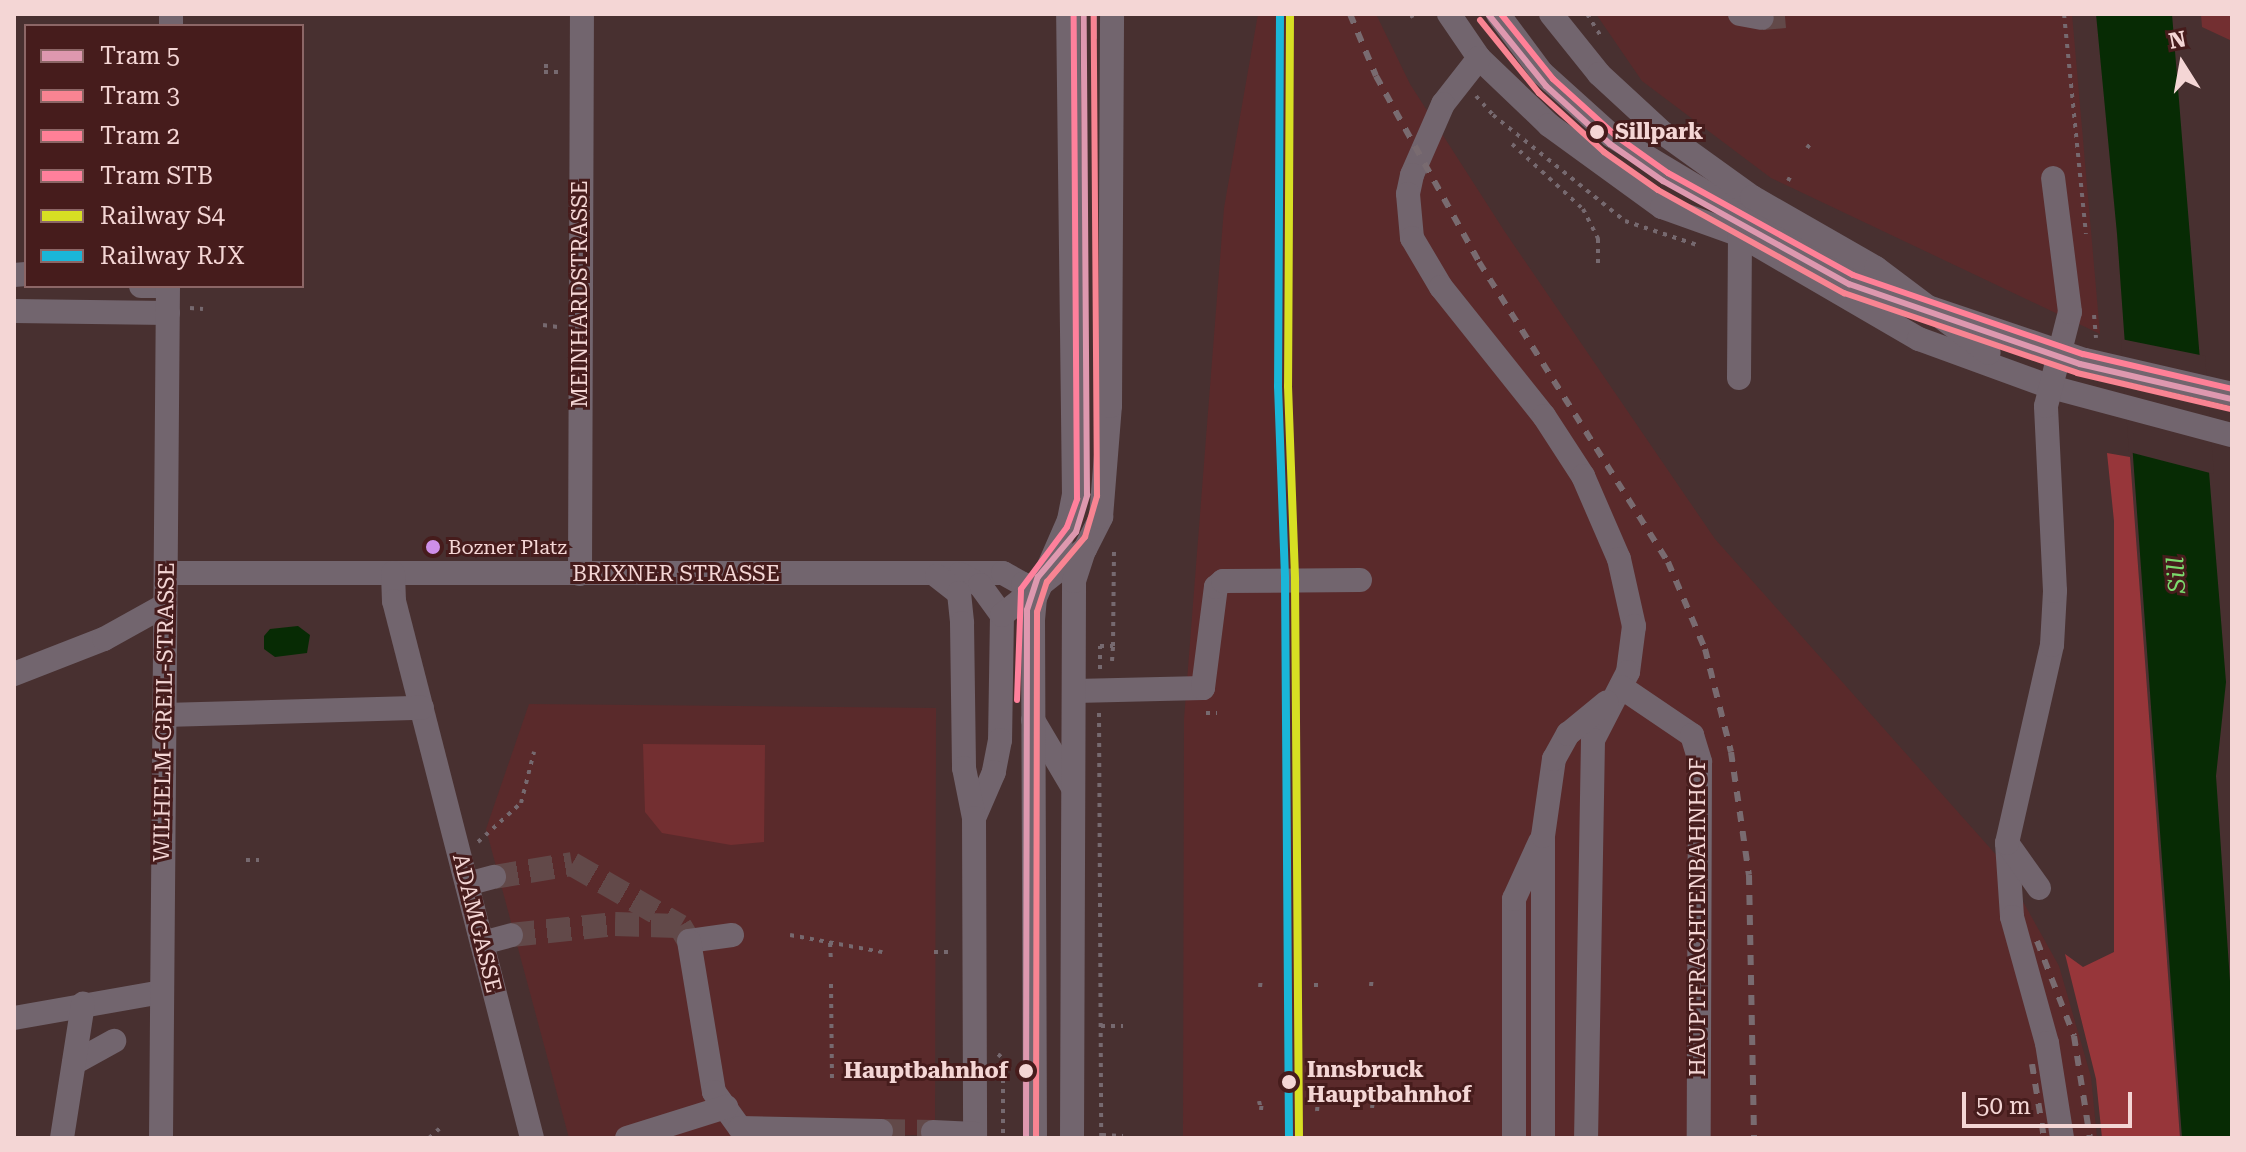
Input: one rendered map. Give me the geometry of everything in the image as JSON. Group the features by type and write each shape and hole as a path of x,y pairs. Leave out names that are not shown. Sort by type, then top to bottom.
{"street":[{"name":"MEINHARDSTRASSE","path":"580,574 582,14"},
{"path":"1072,1138 1074,792 1088,691 1074,581 1101,517 1120,425 1112,14"},
{"path":"1449,14 1479,58 1582,153 1646,198 1730,233 1919,339 2051,387 2230,435"},
{"path":"1498,14 1542,73 1612,136 1701,193 1857,283 2122,371 2228,392"},
{"path":"1551,14 1617,92 1692,154 1786,218 1876,268 1966,340 2051,387"},
{"path":"1035,1138 1035,582 1039,567 1061,541 1072,508 1074,476 1064,26"},
{"path":"1479,58 1443,104 1412,175 1408,204 1412,238 1441,287 1557,435 1592,494 1619,559 1634,626 1633,655 1593,740 1586,1138"},
{"path":"1692,154 1701,193 1730,233 1739,378"},
{"path":"2053,178 2070,312 2046,406 2055,591 2052,645 2007,843 2012,917 2047,1043 2062,1138"},
{"path":"146,288 168,296"},
{"path":"14,297 168,296"},
{"path":"14,311 168,296"},
{"name":"WILHELM-GREIL-STRASSE","path":"161,1138 168,296"},
{"path":"1847,298 1920,304"},
{"path":"948,575 1035,559 1061,541"},
{"path":"962,623 1035,582 1085,549"},
{"path":"164,715 422,708 394,601 393,573 166,573"},
{"name":"BRIXNER STRASSE","path":"393,573 948,575"},
{"path":"948,575 1003,573 1035,582"},
{"path":"948,575 996,605"},
{"path":"933,1132 975,1136 974,818 964,768 959,593 948,575"},
{"path":"1088,691 1203,688 1219,582 1263,590 1315,591 1360,580"},
{"path":"14,674 104,639 165,605"},
{"path":"974,818 994,772 1000,740 996,605"},
{"path":"1543,1138 1543,836 1554,759 1568,734 1618,691"},
{"name":"HAUPTFRACHTENBAHNHOF","path":"1618,691 1692,735 1700,762 1699,1138"},
{"name":"ADAMGASSE","path":"422,708 532,1138"},
{"path":"1033,720 1048,739 1074,792"},
{"path":"1514,1138 1514,899 1543,836"},
{"path":"2007,843 2039,888"},
{"path":"467,884 494,877"},
{"path":"482,943 511,935"},
{"path":"732,935 689,941 714,1092 740,1128 881,1131"},
{"path":"14,1018 162,992"},
{"path":"68,1134 83,1004"},
{"path":"74,1063 114,1041"},
{"path":"627,1138 726,1107"}],"path":[{"path":"1410,17 1416,14"},
{"path":"1587,14 1603,39"},
{"path":"2064,14 2087,244"},
{"path":"544,69 553,69"},
{"path":"1512,144 1583,209 1598,239 1598,266"},
{"path":"2093,306 2097,346"},
{"path":"1112,661 1114,543"},
{"path":"1113,646 1100,646 1088,691 1101,1136 1123,1136"},
{"path":"488,835 521,803 534,752"},
{"path":"246,860 259,860"},
{"path":"790,935 882,952"},
{"path":"830,943 831,962"},
{"path":"1371,986 1372,977"},
{"path":"1316,978 1316,987"},
{"path":"1260,987 1261,979"},
{"path":"831,984 832,1079"},
{"path":"1094,1018 1100,1026"},
{"path":"1100,1026 1123,1026"},
{"path":"429,1138 440,1128"}],"shaded area":[{"path":"1258,14 1376,14 1410,84 1505,232 1715,539 1998,857 2059,966 2091,1077 2097,1138 1183,1138 1184,719 1224,208"},
{"path":"1596,14 2072,14 2100,334 1771,178 1642,81"},
{"path":"2201,14 2232,14 2232,41 2202,27"},
{"path":"2107,453 2130,457 2180,1138 2102,1138 2096,1079 2065,954 2083,967 2114,952 2114,521"},
{"path":"529,704 936,708 935,1135 569,1138 486,829"},
{"path":"643,744 765,745 764,842 731,845 662,833 645,812"}],"water":[{"name":"Sill","path":"2096,14 2172,14 2226,682 2216,776 2232,1011 2232,1138 2182,1138 2117,234"},
{"path":"298,626 310,635 307,653 275,657 264,649 264,636 270,629"}],"pier":[{"path":"2121,339 2205,356 2214,474 2129,452"}],"tunnel":[{"path":"1762,18 1785,16"},
{"path":"494,877 572,864 680,926 689,941"},
{"path":"511,935 615,924 678,926"},
{"path":"881,1131 933,1132"}],"tram line":[{"name":"STB","path":"1017,700 1021,589 1067,527 1077,499 1074,14"},
{"name":"5","path":"1026,1138 1027,610 1038,577 1076,532 1087,495 1084,14"},
{"name":"3","path":"1036,1138 1037,612 1047,582 1085,537 1097,496 1094,14"},
{"path":"1096,14 1096,38"},
{"name":"5","path":"1488,14 1546,86 1610,144 1663,181 1849,284 2080,364 2232,399"},
{"name":"2","path":"1501,14 1553,79 1616,136 1668,173 1853,275 2083,354 2232,389"},
{"name":"3","path":"1480,20 1539,93 1604,152 1658,190 1844,293 2077,373 2230,409"}],"railway":[{"path":"1350,14 1376,76 1479,262 1668,562 1705,649 1731,752 1749,875 1754,1138"},
{"path":"2037,941 2074,1036 2090,1138"},
{"path":"2032,1064 2044,1138"}],"rail line":[{"name":"RJX","path":"1280,14 1278,386 1285,580 1289,1138"},
{"name":"S4","path":"1290,14 1288,386 1295,580 1299,1138"}],"place":[{"name":"Sillpark","path":"1597,132"},
{"name":"Bozner Platz","path":"433,547"},
{"name":"Hauptbahnhof","path":"1026,1071"},
{"name":"Innsbruck Hauptbahnhof","path":"1289,1082"}]}
